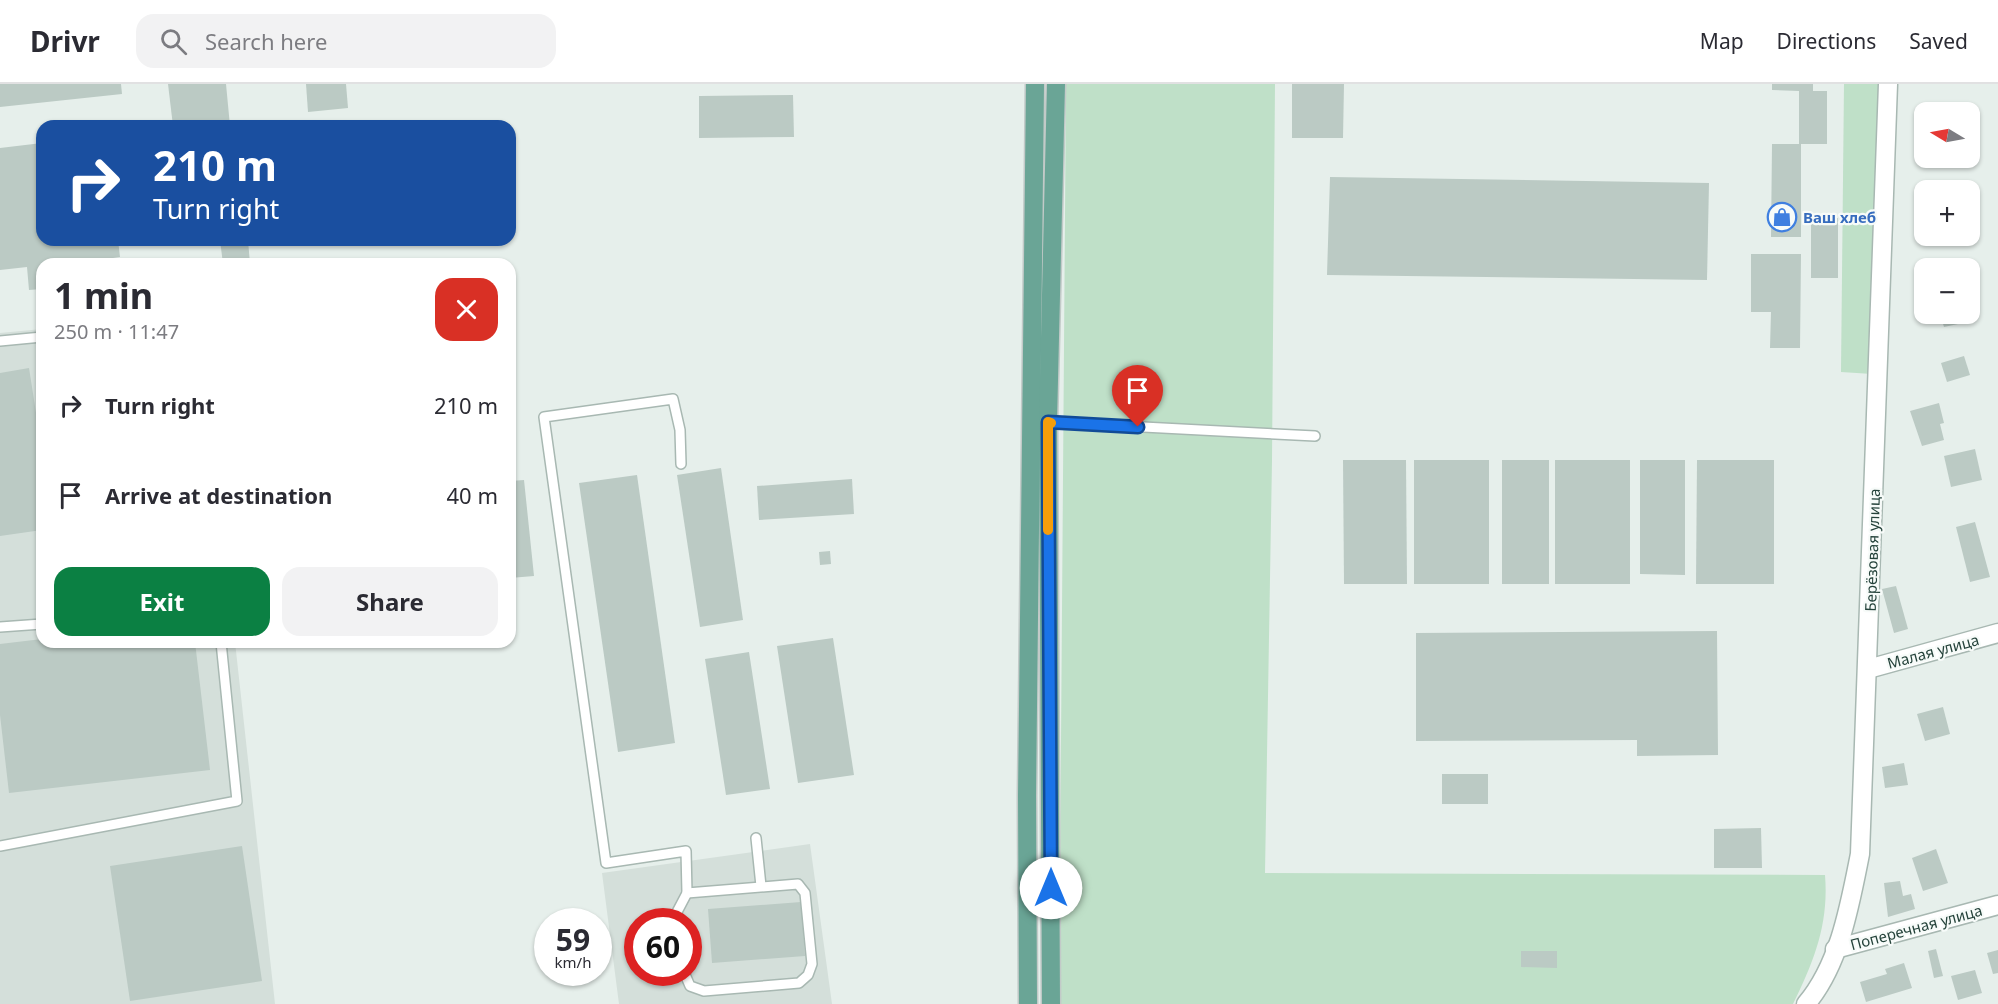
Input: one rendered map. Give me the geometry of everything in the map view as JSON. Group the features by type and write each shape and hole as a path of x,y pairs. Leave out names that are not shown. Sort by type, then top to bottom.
{"main road":[{"path":"1028,1004 1026,796 1035,84"},
{"path":"1051,1004 1048,422 1056,84"}],"street":[{"name":"Берёзовая улица","path":"1806,1004 1820,987 1835,949 1850,907 1860,854 1888,84"},
{"name":"Малая улица","path":"1868,669 1998,633"},
{"name":"Поперечная улица","path":"1835,949 1998,905"}],"lane":[{"path":"0,341 36,338"},
{"path":"679,908 687,893 686,851 606,863 544,417 672,399 680,430 681,464"},
{"path":"1048,422 1315,436"},
{"path":"0,627 36,624"},
{"path":"0,846 237,801 221,648"},
{"path":"756,838 761,886"},
{"path":"687,893 798,884 805,893 812,964 808,975 799,983 704,991 690,986"}],"shaded area":[{"path":"36,330 36,648 236,648 275,1004 0,1004 0,333"},
{"path":"810,844 832,1004 619,1004 612,950 612,908 607,908 602,873"}],"green space":[{"path":"1066,84 1275,84 1265,873 1825,875 1825,910 1822,926 1813,957 1793,1004 1059,1004"},
{"path":"1844,84 1882,84 1872,374 1841,372"}],"building":[{"path":"0,84 121,84 122,94 0,107"},
{"path":"168,84 226,84 229,120 172,120"},
{"path":"306,84 346,84 348,108 308,112"},
{"path":"1292,84 1344,84 1343,138 1292,138"},
{"path":"1772,84 1813,84 1813,91 1827,91 1827,144 1801,144 1801,237 1771,237 1772,144 1799,144 1799,91 1772,90"},
{"path":"793,95 794,137 699,138 699,96"},
{"path":"36,144 36,246 119,246 120,257 36,258 36,289 29,290 27,267 0,270 0,148"},
{"path":"1330,177 1709,183 1707,280 1327,275"},
{"path":"1811,218 1838,218 1838,278 1811,278"},
{"path":"221,246 248,246 250,258 222,258"},
{"path":"1751,254 1801,254 1800,348 1770,348 1771,312 1751,312"},
{"path":"1964,356 1970,375 1947,382 1941,363"},
{"path":"29,368 36,413 36,531 0,536 0,373"},
{"path":"1939,403 1944,423 1940,424 1944,440 1922,446 1910,411"},
{"path":"1975,449 1982,480 1951,487 1944,456"},
{"path":"1343,460 1406,460 1407,584 1344,584"},
{"path":"1414,460 1489,460 1489,584 1414,584"},
{"path":"1502,460 1549,460 1549,584 1502,584"},
{"path":"1555,460 1630,460 1630,584 1555,584"},
{"path":"1640,460 1685,460 1685,575 1640,574"},
{"path":"1697,460 1774,460 1774,584 1696,584"},
{"path":"721,468 743,620 700,627 677,475"},
{"path":"637,475 675,743 618,752 579,483"},
{"path":"852,479 854,514 759,520 757,486"},
{"path":"524,480 534,576 516,578 516,481"},
{"path":"1975,522 1990,577 1970,582 1956,527"},
{"path":"830,551 831,564 820,565 819,552"},
{"path":"1896,586 1908,629 1894,633 1882,589"},
{"path":"1717,631 1718,755 1637,756 1637,740 1416,741 1416,633"},
{"path":"833,638 854,775 798,783 777,646"},
{"path":"36,640 36,648 196,648 210,770 9,793 0,715 0,644"},
{"path":"749,652 770,789 726,795 705,659"},
{"path":"1943,707 1950,734 1925,741 1917,714"},
{"path":"1904,763 1908,785 1885,788 1882,767"},
{"path":"1442,774 1488,774 1488,804 1442,804"},
{"path":"1761,828 1762,868 1714,868 1714,829"},
{"path":"242,846 262,981 130,1001 110,866"},
{"path":"1936,849 1948,883 1923,891 1912,858"},
{"path":"1900,881 1903,896 1911,894 1915,909 1888,917 1884,883"},
{"path":"801,902 805,956 712,963 708,909"},
{"path":"1936,949 1943,976 1934,978 1928,951"},
{"path":"1998,950 1998,973 1993,974 1987,953"},
{"path":"1521,951 1557,951 1557,968 1521,967"},
{"path":"1904,963 1912,988 1866,1002 1860,982 1887,974 1885,969"},
{"path":"1975,970 1982,993 1958,1000 1951,976"}],"slow traffic":[{"path":"1048,530 1048,422 1051,423"}],"place":[{"name":"Ваш хлеб","path":"1782,217"}],"route":[{"path":"1051,888 1048,422 1138,427"}]}
